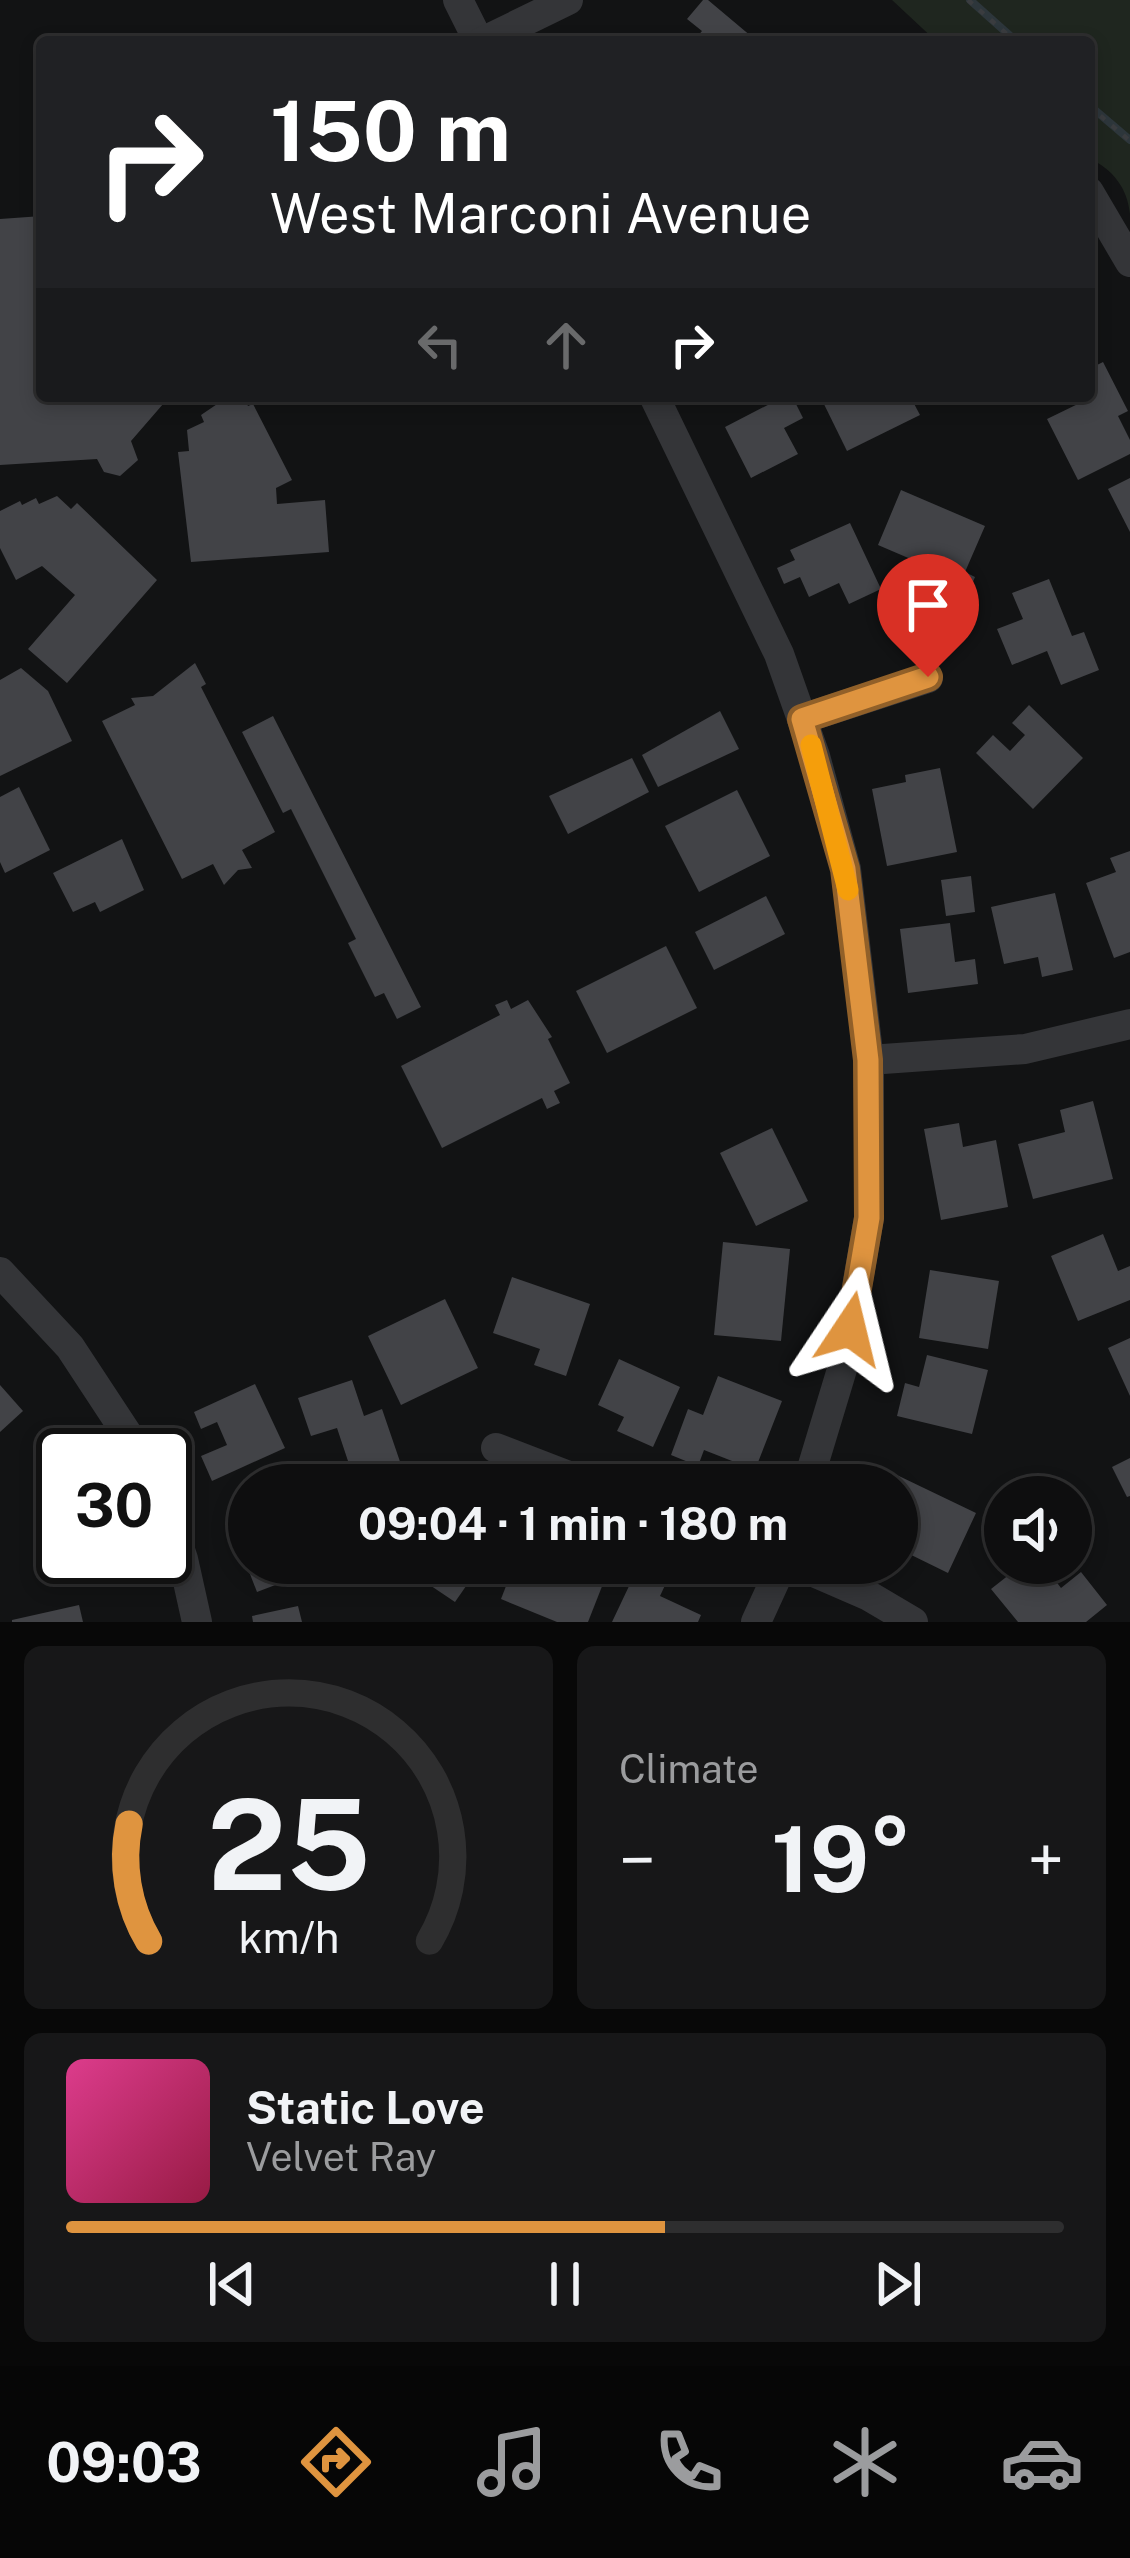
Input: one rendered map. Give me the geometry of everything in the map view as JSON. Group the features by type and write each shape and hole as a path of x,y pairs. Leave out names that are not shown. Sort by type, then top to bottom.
{"street":[{"path":"458,0 478,36"},
{"path":"493,36 568,0"},
{"path":"1095,202 1130,262"},
{"path":"658,402 747,581 802,719 845,869 868,1060 869,1218 843,1366 813,1464"},
{"path":"802,719 928,677"},
{"path":"868,1060 1025,1049 1130,1025"},
{"path":"0,1272 70,1346 123,1428"},
{"path":"496,1448 538,1464"},
{"path":"187,1584 197,1622"},
{"path":"756,1622 773,1584"},
{"path":"841,1584 913,1622"}],"path":[{"path":"968,0 1009,36"},
{"path":"1095,111 1130,141"}],"shaded area":[{"path":"892,0 1130,0 1130,214 1117,180 1095,162 1095,36 931,36"}],"building":[{"path":"708,0 751,36 698,36 702,31 687,19"},
{"path":"36,216 36,402 165,402 131,441 138,460 120,476 104,472 97,459 0,465 0,219"},
{"path":"1103,362 1128,411 1118,416 1130,440 1130,454 1078,480 1047,419 1082,402 1095,402 1095,366"},
{"path":"220,402 253,404 292,480 276,488 277,504 325,500 329,552 191,562 178,452 189,451 187,430 204,422 201,415"},
{"path":"773,402 795,402 803,418 784,428 798,454 751,478 725,427"},
{"path":"823,402 913,402 920,415 847,451"},
{"path":"1130,478 1130,532 1108,489"},
{"path":"901,490 985,526 965,572 975,577 966,598 929,582 934,569 878,545"},
{"path":"57,496 71,509 77,503 157,580 67,683 28,649 75,595 42,566 16,580 0,548 0,511 20,501 22,505 36,498 39,504"},
{"path":"850,523 881,589 849,604 839,583 809,597 800,577 784,584 777,568 795,560 790,550"},
{"path":"1049,579 1072,636 1084,632 1099,670 1061,685 1047,651 1012,665 997,629 1023,619 1012,593"},
{"path":"195,663 206,684 201,687 275,832 242,850 252,868 238,870 224,885 213,864 182,879 102,721 135,705 131,698 153,696"},
{"path":"21,668 48,691 72,741 0,776 0,680"},
{"path":"1029,705 1083,758 1033,809 976,753 993,735 1010,751 1025,735 1012,723"},
{"path":"720,711 739,749 658,787 642,755"},
{"path":"273,716 421,1007 397,1019 384,993 375,997 348,943 356,939 291,809 283,813 242,732"},
{"path":"632,758 649,792 568,834 549,796"},
{"path":"940,768 957,852 887,866 872,789 906,782 905,775"},
{"path":"19,787 50,850 5,873 0,862 0,797"},
{"path":"737,790 770,856 699,892 665,826"},
{"path":"122,839 144,890 100,912 95,902 73,912 53,873"},
{"path":"1130,851 1130,952 1114,958 1086,883 1116,872 1110,858"},
{"path":"971,876 975,912 946,916 941,880"},
{"path":"1055,893 1073,970 1042,977 1038,957 1004,964 991,907"},
{"path":"766,896 785,934 714,970 695,932"},
{"path":"950,923 955,962 975,959 978,984 908,993 900,929"},
{"path":"666,946 697,1008 607,1053 576,991"},
{"path":"507,1000 511,1009 528,1000 552,1037 548,1039 570,1083 554,1091 560,1103 547,1109 542,1098 442,1148 401,1066 500,1015 495,1005"},
{"path":"1093,1101 1113,1179 1033,1199 1018,1144 1065,1132 1060,1110"},
{"path":"959,1123 963,1147 996,1140 1008,1207 941,1220 924,1129"},
{"path":"772,1128 808,1201 756,1226 720,1153"},
{"path":"1103,1234 1118,1271 1130,1266 1130,1300 1078,1321 1051,1256"},
{"path":"723,1242 790,1249 781,1341 714,1335"},
{"path":"930,1270 999,1281 988,1349 919,1338"},
{"path":"512,1277 590,1304 566,1376 534,1365 540,1349 493,1333"},
{"path":"445,1299 478,1368 401,1405 368,1336"},
{"path":"1130,1338 1130,1396 1108,1348"},
{"path":"927,1355 988,1370 972,1434 897,1416 905,1383 919,1387"},
{"path":"619,1359 680,1387 653,1447 617,1431 624,1417 598,1405"},
{"path":"718,1376 782,1401 757,1464 740,1464 704,1450 699,1464 671,1455 688,1409 703,1415"},
{"path":"352,1380 364,1416 382,1409 401,1464 349,1464 337,1428 311,1436 298,1398"},
{"path":"255,1384 285,1448 250,1464 228,1464 228,1474 212,1481 201,1456 227,1445 217,1422 201,1429 194,1412"},
{"path":"0,1385 23,1411 0,1432"},
{"path":"1130,1458 1130,1496 1127,1497 1112,1467"},
{"path":"918,1485 976,1513 948,1573 918,1558"},
{"path":"254,1584 278,1584 257,1592"},
{"path":"428,1584 467,1584 455,1602"},
{"path":"507,1584 603,1584 588,1622 557,1622 501,1599"},
{"path":"630,1584 666,1584 660,1596 701,1615 698,1622 612,1622"},
{"path":"997,1584 1058,1584 1061,1588 1090,1584 1107,1605 1086,1622 1018,1622 991,1589"},
{"path":"79,1605 83,1622 12,1622 12,1620"},
{"path":"298,1606 302,1622 253,1622 252,1616"}],"waterway":[{"path":"970,0 1010,36"},
{"path":"1095,110 1130,140"}],"slow traffic":[{"path":"811,745 848,890"}],"route":[{"path":"850,1329 869,1218 868,1060 845,869 802,719 928,677"}]}
